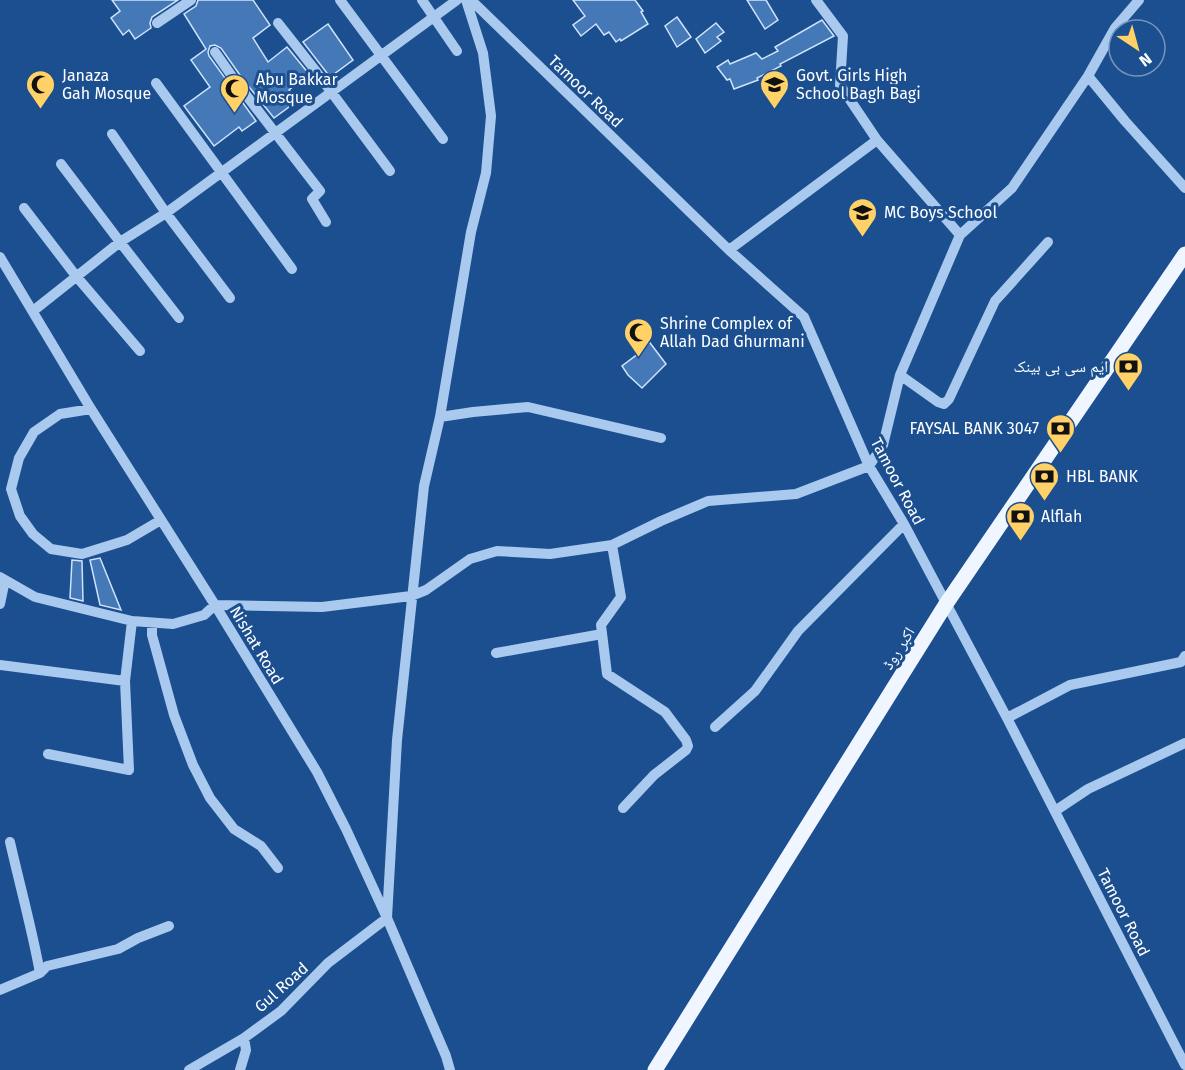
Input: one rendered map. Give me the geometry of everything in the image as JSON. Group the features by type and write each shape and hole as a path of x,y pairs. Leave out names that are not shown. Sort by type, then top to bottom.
{"main road":[{"name":"اکبر روڈ","path":"655,1070 946,604 1185,254"}],"street":[{"path":"157,23 191,0"},
{"path":"340,0 443,139"},
{"path":"422,0 457,51"},
{"path":"33,311 120,242 166,213 457,0"},
{"path":"387,918 397,740 424,486 440,417 471,232 486,173 490,116 483,54 468,0"},
{"name":"Tamoor Road","path":"468,0 729,250 804,317 869,466 904,524 1007,718 1185,1065"},
{"path":"816,0 843,36 840,85 877,140 960,235"},
{"path":"0,604 3,578 35,597 132,621 173,624 204,615 215,605 322,607 411,596 426,590 470,559 497,551 550,554 612,545 660,521 708,501 796,494 869,466 883,445 900,375 960,235 1012,188 1088,76 1115,28 1139,0"},
{"path":"278,22 390,171"},
{"path":"215,51 320,191 312,199 326,222"},
{"path":"1088,76 1185,188"},
{"path":"156,83 292,269"},
{"path":"112,134 166,213 230,298"},
{"path":"729,250 877,140"},
{"path":"61,164 179,318"},
{"path":"24,208 76,276 140,351"},
{"path":"900,375 944,404 949,399 995,301 1048,242"},
{"name":"Nishat Road","path":"0,257 5,276 33,311 91,409 317,772 346,828 387,918 450,1070"},
{"path":"440,417 528,407 660,438"},
{"path":"91,409 60,414 34,432 19,458 11,489 20,516 33,534 51,549 82,554 127,540 161,520"},
{"path":"715,727 755,691 798,631 904,524"},
{"path":"612,545 621,597 601,625 607,674 665,712 688,746 654,775 623,808"},
{"path":"48,754 129,770 125,681 132,621"},
{"path":"152,623 152,635 174,715 201,781 210,798 234,829 261,846 278,868"},
{"path":"496,653 602,634"},
{"path":"1007,718 1070,686 1098,678 1181,662 1185,656"},
{"path":"0,665 125,681"},
{"path":"1055,811 1088,789 1185,743"},
{"path":"10,842 40,974"},
{"name":"Gul Road","path":"189,1070 244,1038 281,1011 328,963 387,918"},
{"path":"0,990 40,974 47,966 118,949 138,938 169,926"},
{"path":"240,1070 246,1050 244,1038"}],"building":[{"path":"112,0 178,0 152,17 151,28 135,39 129,30 123,35 111,18 120,11"},
{"path":"198,0 253,0 270,25 253,38 268,62 287,47 309,74 289,90 297,101 274,118 221,48 215,45 210,46 209,56 256,121 242,131 239,127 214,146 184,106 210,87 191,60 206,49 184,14 196,6"},
{"path":"573,0 635,0 648,24 616,42 609,32 604,35 596,24 581,36 573,25 585,16"},
{"path":"747,0 766,0 778,20 765,29"},
{"path":"677,17 691,37 677,47 665,26"},
{"path":"822,20 834,36 780,64 781,66 757,78 758,80 734,89 730,79 727,80 717,67 728,60 730,64 756,53 762,59 778,51 775,47"},
{"path":"716,23 724,32 717,37 721,41 705,53 696,39"},
{"path":"328,24 353,60 330,77 303,42"},
{"name":"Shrine Complex of Allah Dad Ghurmani","path":"641,331 666,364 642,388 622,366 639,353 629,339"},
{"path":"100,558 121,610 100,605 90,560"},
{"path":"72,560 82,561 83,601 70,598"}],"place":[{"name":"Janaza Gah Mosque","path":"41,110"},
{"name":"Govt. Girls High School Bagh Bagi","path":"775,110"},
{"name":"Abu Bakkar Mosque","path":"235,114"},
{"name":"MC Boys School","path":"863,238"},
{"name":"Shrine Complex of Allah Dad Ghurmani","path":"639,358"},
{"name":"ایم سی بی بینک","path":"1129,392"},
{"name":"FAYSAL BANK 3047","path":"1060,454"},
{"name":"HBL BANK","path":"1045,502"},
{"name":"Alflah","path":"1020,542"}]}
